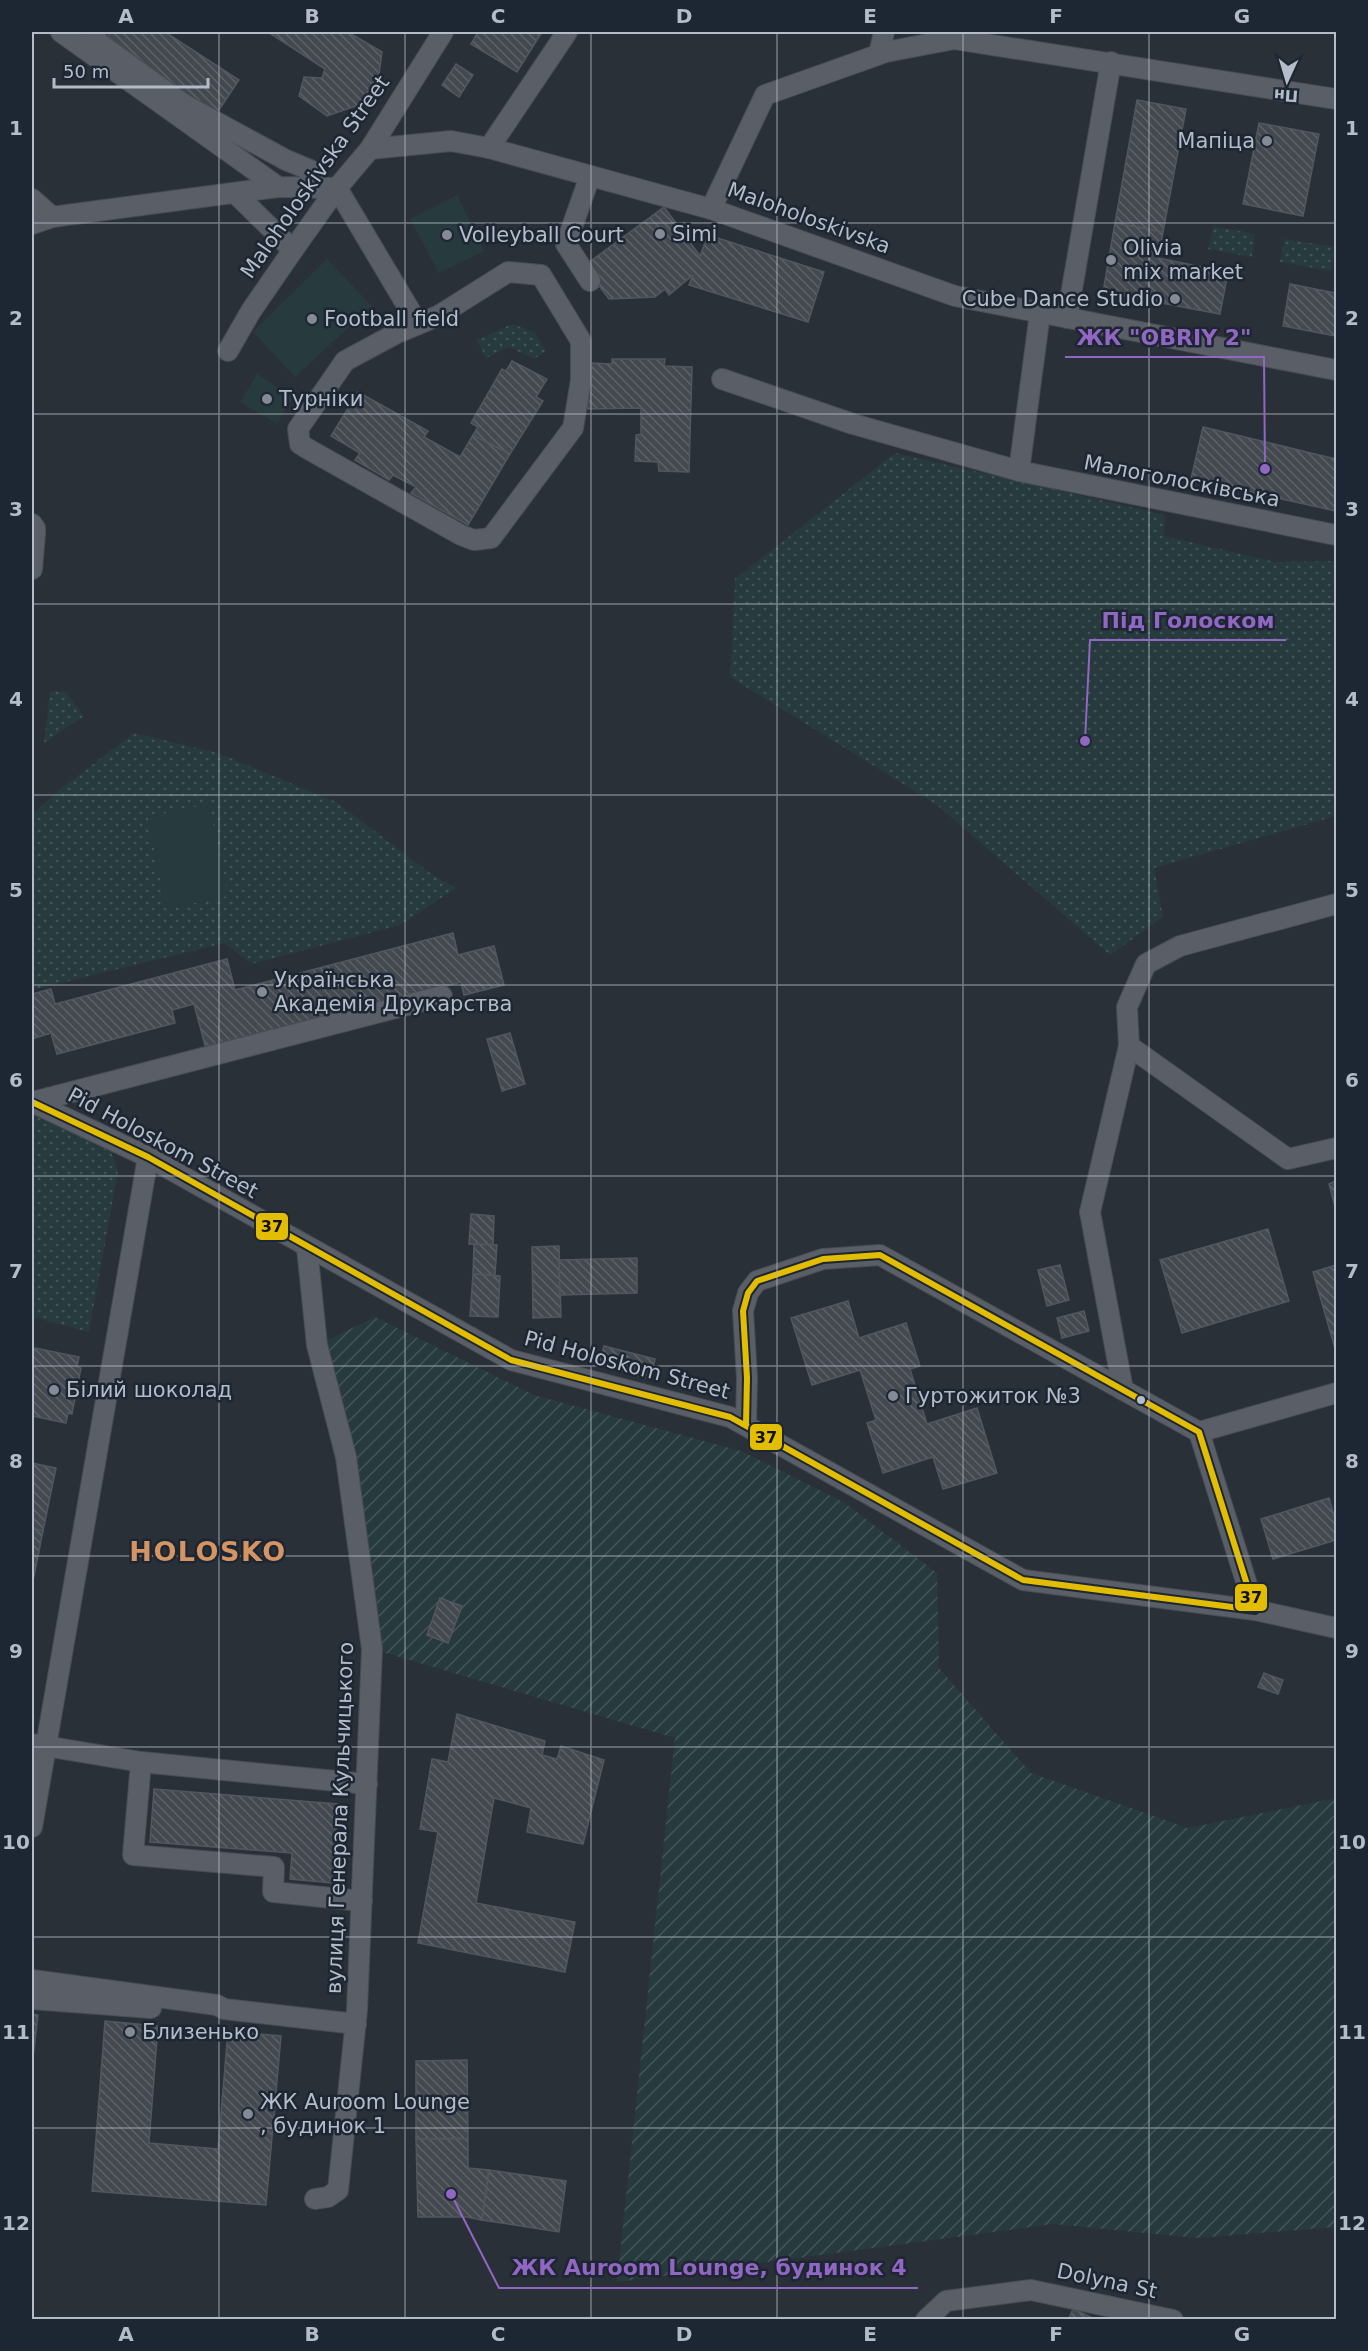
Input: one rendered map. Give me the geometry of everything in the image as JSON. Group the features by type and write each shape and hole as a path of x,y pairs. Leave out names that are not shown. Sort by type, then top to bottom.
{"street":[{"path":"61,32 278,187"},
{"path":"96,32 92,38 185,105 286,160 310,170 316,188"},
{"name":"Maloholoskivska Street","path":"228,351 251,311 293,250 337,188 370,149 443,32"},
{"path":"489,148 567,32"},
{"path":"879,54 884,32"},
{"name":"Maloholoskivska","path":"1336,99 954,39 879,54 765,95 711,209 955,296 1336,370"},
{"path":"1067,318 1112,62"},
{"path":"370,149 451,141 489,148 711,209"},
{"path":"590,176 566,244 590,282"},
{"path":"32,224 52,217 278,187 337,188 418,324"},
{"path":"235,193 293,250"},
{"path":"32,199 52,217"},
{"path":"508,272 541,275 581,341 581,380 573,428 491,537 474,540 461,535 300,444 298,429 345,361 396,333 418,324 438,316 508,272"},
{"path":"1019,471 1040,313"},
{"name":"Малоголосківська","path":"722,379 853,424 1019,471 1336,535"},
{"path":"32,524 35,533 32,569"},
{"path":"1123,1390 1090,1212 1129,1046 1127,1007 1146,964 1180,946 1336,904"},
{"path":"32,1102 442,996"},
{"path":"1129,1046 1288,1159 1336,1148"},
{"name":"Pid Holoskom Street","path":"32,1102 148,1157 307,1248 511,1360 730,1417 1023,1580 1255,1610 1336,1628"},
{"path":"32,1827 38,1745 148,1157"},
{"name":"вулиця Генерала Кульчицького","path":"307,1248 317,1345 346,1457 372,1649 356,2024 338,2190 328,2197 315,2199"},
{"path":"746,1424 747,1378 742,1323 745,1301 757,1281 823,1259 880,1255 1198,1432 1255,1610"},
{"path":"1198,1432 1336,1393"},
{"path":"38,1745 141,1762 367,1784"},
{"path":"141,1762 133,1855 274,1867 273,1892 362,1901"},
{"path":"32,1980 218,2006 224,2009 356,2024"},
{"path":"32,1999 216,2014 224,2009"},
{"name":"Dolyna St","path":"926,2319 946,2301 1031,2290 1173,2319"}],"green space":[{"name":"Volleyball Court","path":"457,195 484,251 439,273 410,219"},
{"path":"1213,226 1255,234 1252,257 1208,249"},
{"path":"1284,239 1336,247 1331,271 1280,262"},
{"name":"Football field","path":"327,259 372,306 295,377 253,332"},
{"path":"512,324 534,332 546,351 534,359 509,347 486,358 477,340"},
{"name":"Турніки","path":"257,374 293,397 277,424 240,402"},
{"path":"895,453 1165,515 1164,536 1275,562 1336,561 1336,816 1154,868 1163,917 1110,955 937,805 730,677 735,579"},
{"path":"50,691 66,692 84,716 44,743"},
{"path":"134,733 218,753 336,802 434,876 456,888 400,925 251,964 225,943 32,990 32,815 59,790"},
{"path":"209,804 228,896 166,909 148,817"},
{"path":"32,1113 111,1152 118,1171 89,1332 32,1317"},
{"path":"375,1317 534,1395 741,1451 845,1503 937,1573 939,1668 1031,1773 1188,1828 1336,1798 1336,2227 1197,2238 1053,2224 617,2282 675,1738 372,1649 351,1463 317,1345"}],"building":[{"path":"111,32 165,32 239,80 215,116 103,42"},
{"path":"268,32 348,32 382,52 379,74 359,105 327,116 299,96 304,77 322,78 325,69"},
{"path":"478,32 542,32 517,72 471,44"},
{"path":"456,64 473,75 459,97 442,85"},
{"path":"1137,100 1186,109 1163,232 1115,223"},
{"path":"1259,123 1319,134 1303,216 1243,204"},
{"path":"664,207 700,256 708,235 824,272 808,322 689,285 693,275 669,295 665,289 655,297 609,299 584,266"},
{"path":"1115,223 1163,232 1158,258 1228,272 1220,314 1103,292"},
{"path":"1290,284 1336,293 1336,336 1283,326"},
{"path":"612,359 665,359 664,366 692,367 689,472 659,471 658,462 635,461 636,435 641,434 641,408 587,409 591,363 612,364"},
{"path":"512,361 547,379 536,397 543,401 510,454 473,435 478,427 471,423 502,369 506,371"},
{"path":"358,392 428,431 424,437 460,457 473,435 510,454 468,525 411,493 416,487 393,475 389,480 355,460 360,453 331,436"},
{"path":"1203,427 1336,459 1336,511 1191,479"},
{"name":"Українська Академія Друкарства","path":"453,933 458,955 494,946 504,985 464,995 461,982 206,1049 194,1004 172,1010 175,1023 57,1054 51,1033 32,1039 32,994 51,989 55,1004 227,959 235,990"},
{"path":"510,1033 525,1084 502,1091 487,1039"},
{"path":"1336,1181 1336,1210 1329,1184"},
{"path":"471,1214 494,1216 493,1245 469,1244"},
{"path":"1268,1229 1289,1301 1182,1333 1160,1260"},
{"path":"474,1244 497,1245 495,1275 473,1274"},
{"path":"559,1246 561,1317 533,1318 532,1247"},
{"path":"637,1258 637,1293 560,1295 559,1260"},
{"path":"1060,1265 1069,1300 1047,1306 1038,1270"},
{"path":"1336,1265 1336,1352 1313,1272"},
{"path":"473,1274 500,1276 498,1317 470,1316"},
{"name":"Гуртожиток №3","path":"848,1301 859,1338 906,1323 920,1366 910,1369 927,1424 977,1408 997,1473 943,1489 933,1457 883,1473 867,1423 876,1420 860,1370 812,1385 791,1318"},
{"path":"1084,1311 1089,1331 1062,1338 1057,1318"},
{"path":"604,1346 655,1359 650,1379 599,1365"},
{"name":"Білий шоколад","path":"35,1348 79,1357 77,1367 81,1368 72,1414 68,1413 66,1423 32,1416 32,1358"},
{"path":"32,1463 56,1468 43,1531 32,1528"},
{"path":"1329,1498 1336,1523 1336,1540 1273,1559 1261,1519"},
{"path":"32,1528 43,1531 32,1586"},
{"path":"440,1598 462,1606 448,1643 427,1635"},
{"path":"1264,1673 1283,1680 1278,1694 1258,1687"},
{"path":"457,1714 545,1741 542,1755 557,1759 561,1746 604,1760 583,1844 527,1832 531,1808 494,1798 476,1903 575,1922 565,1972 418,1943 438,1832 420,1829 432,1759 448,1762"},
{"path":"154,1789 338,1804 332,1883 290,1879 292,1853 150,1842"},
{"path":"32,2014 38,2015 32,2066"},
{"name":"ЖК Auroom Lounge , будинок 1","path":"105,2021 158,2026 149,2143 218,2149 228,2031 281,2036 266,2205 92,2191"},
{"path":"467,2060 468,2138 416,2139 416,2061"},
{"path":"416,2139 468,2139 468,2168 489,2170 482,2220 467,2217 418,2217"},
{"path":"489,2170 566,2181 559,2232 482,2220"},
{"path":"1073,2309 1097,2320 1068,2320"}],"transit line":[{"name":"37","path":"32,1102 148,1157 511,1360 730,1417 1023,1580 1255,1610 1199,1432 880,1255 823,1259 757,1281 748,1293 743,1311 747,1378 746,1424"}],"place":[{"name":"Мапіца","path":"1267,141"},
{"name":"Simi","path":"660,234"},
{"name":"Volleyball Court","path":"447,235"},
{"name":"Olivia mix market","path":"1111,260"},
{"name":"Cube Dance Studio","path":"1175,299"},
{"name":"Football field","path":"312,319"},
{"name":"Турніки","path":"267,399"},
{"name":"ЖК \"OBRIY 2\"","path":"1265,469"},
{"name":"Під Голоском","path":"1085,741"},
{"name":"Українська Академія Друкарства","path":"262,992"},
{"name":"Білий шоколад","path":"54,1390"},
{"name":"Гуртожиток №3","path":"893,1396"},
{"name":"Близенько","path":"130,2032"},
{"name":"ЖК Auroom Lounge , будинок 1","path":"248,2114"},
{"name":"ЖК Auroom Lounge, будинок 4","path":"451,2194"}],"district":[{"name":"HOLOSKO","path":"208,1551"}]}
